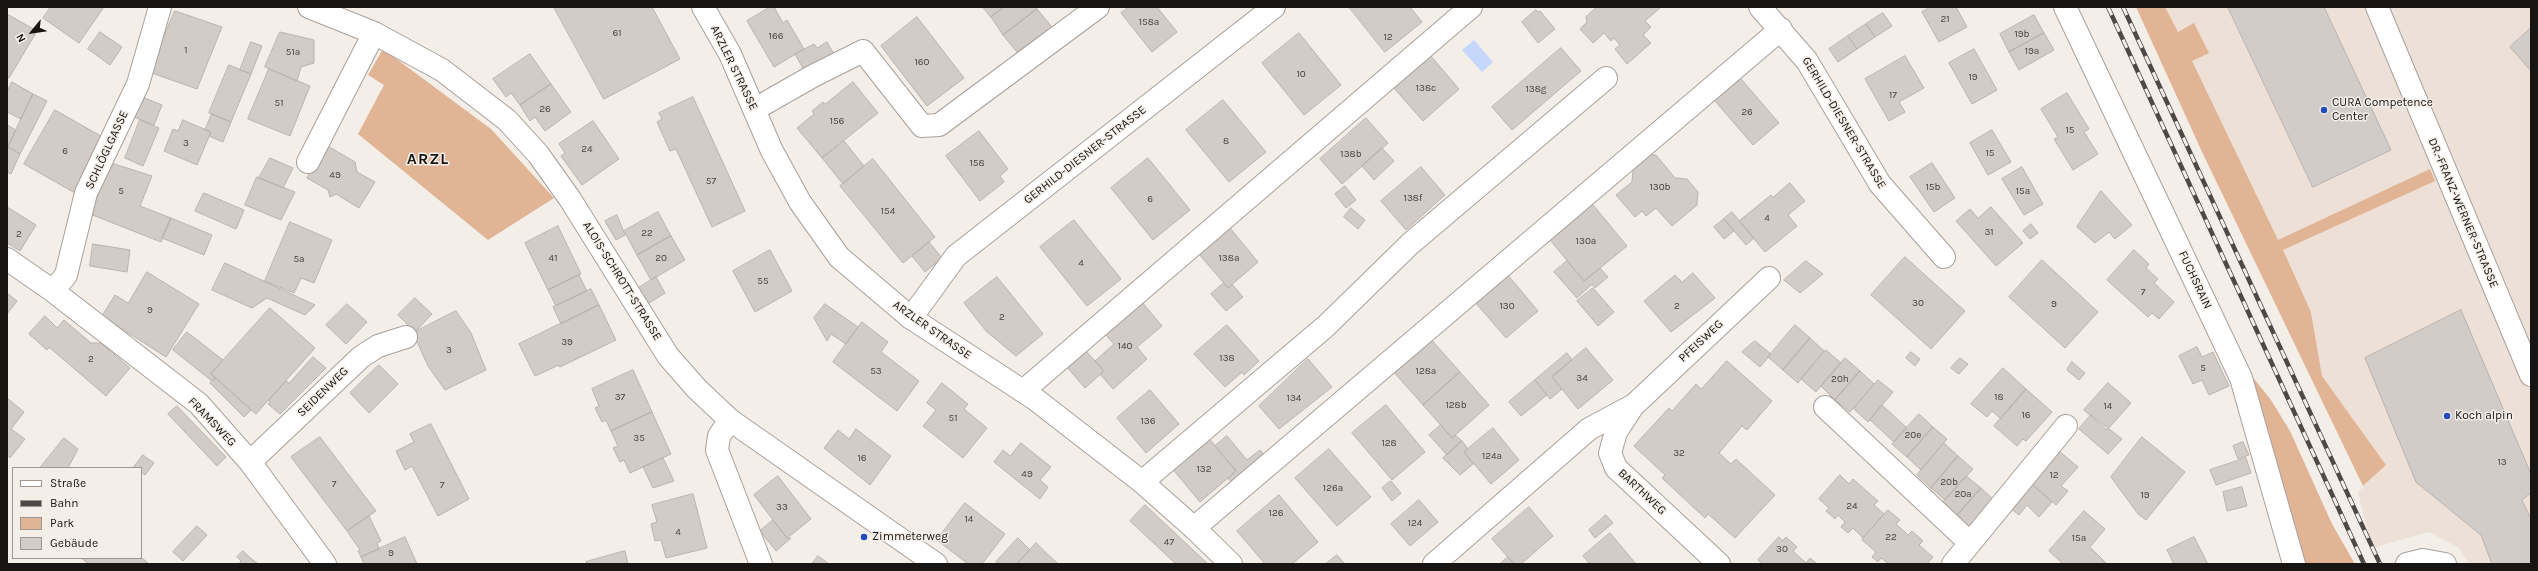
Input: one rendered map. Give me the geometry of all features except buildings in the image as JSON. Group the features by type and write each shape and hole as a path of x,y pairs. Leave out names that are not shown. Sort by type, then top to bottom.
{"street":[{"name":"SCHLÖGLGASSE","path":"54,291 66,275 86,193 138,84 160,7"},
{"name":"ALOIS-SCHROTT-STRASSE","path":"309,7 374,33 442,70 507,120 538,154 570,199 668,356 696,388 730,420 936,564"},
{"name":"ARZLER STRASSE","path":"703,7 730,54 772,151 800,202 839,257 911,318 1023,391 1142,482 1194,528 1231,564"},
{"path":"755,109 813,76 863,51 922,126 940,126 1098,7"},
{"name":"GERHILD-DIESNER-STRASSE","path":"911,318 956,256 1274,7"},
{"path":"1023,391 1471,7"},
{"name":"GERHILD-DIESNER-STRASSE","path":"1760,7 1781,29 1820,79 1880,184 1944,257"},
{"name":"FUCHSRAIN","path":"2066,7 2241,378 2294,564"},
{"name":"DR.-FRANZ-WERNER-STRASSE","path":"2377,7 2531,375"},
{"path":"1194,528 1781,29"},
{"path":"308,162 374,33"},
{"path":"1142,482 1326,326 1410,244 1606,78"},
{"name":"FRAMSWEG","path":"7,259 24,269 54,291 199,404 250,462 325,564"},
{"name":"PFEISWEG","path":"1634,405 1769,278"},
{"name":"SEIDENWEG","path":"250,462 361,357 378,346 406,336"},
{"path":"1434,564 1589,429 1634,405"},
{"name":"BARTHWEG","path":"1634,405 1616,432 1610,453 1616,468 1719,564"},
{"path":"1825,407 1969,542"},
{"path":"730,420 719,436 718,450 761,564"},
{"path":"1953,564 1969,542 2066,426"},
{"path":"2407,564 2424,560 2446,564"}],"shaded area":[{"path":"2165,7 2531,7 2531,564 2469,564 2459,548 2429,532 2372,548 2358,492 2386,465 2322,376 2311,311"}],"green space":[{"path":"2136,7 2165,7 2178,32 2194,23 2209,53 2192,61 2278,240 2430,169 2435,181 2283,250 2311,312 2322,376 2386,465 2363,486 2203,154"},
{"path":"383,49 491,129 554,198 488,240 358,134 384,85 368,75"},
{"path":"2247,370 2271,400 2290,431 2332,524 2355,564 2303,564"}],"water":[{"path":"1474,40 1493,62 1482,72 1462,50"}],"railway":[{"path":"2108,7 2364,564"},
{"path":"2123,7 2380,564"}],"place":[{"name":"CURA Competence Center","path":"2324,110"},
{"name":"Koch alpin","path":"2447,416"},
{"name":"Zimmeterweg","path":"864,537"}],"district":[{"name":"ARZL","path":"428,159"}]}
